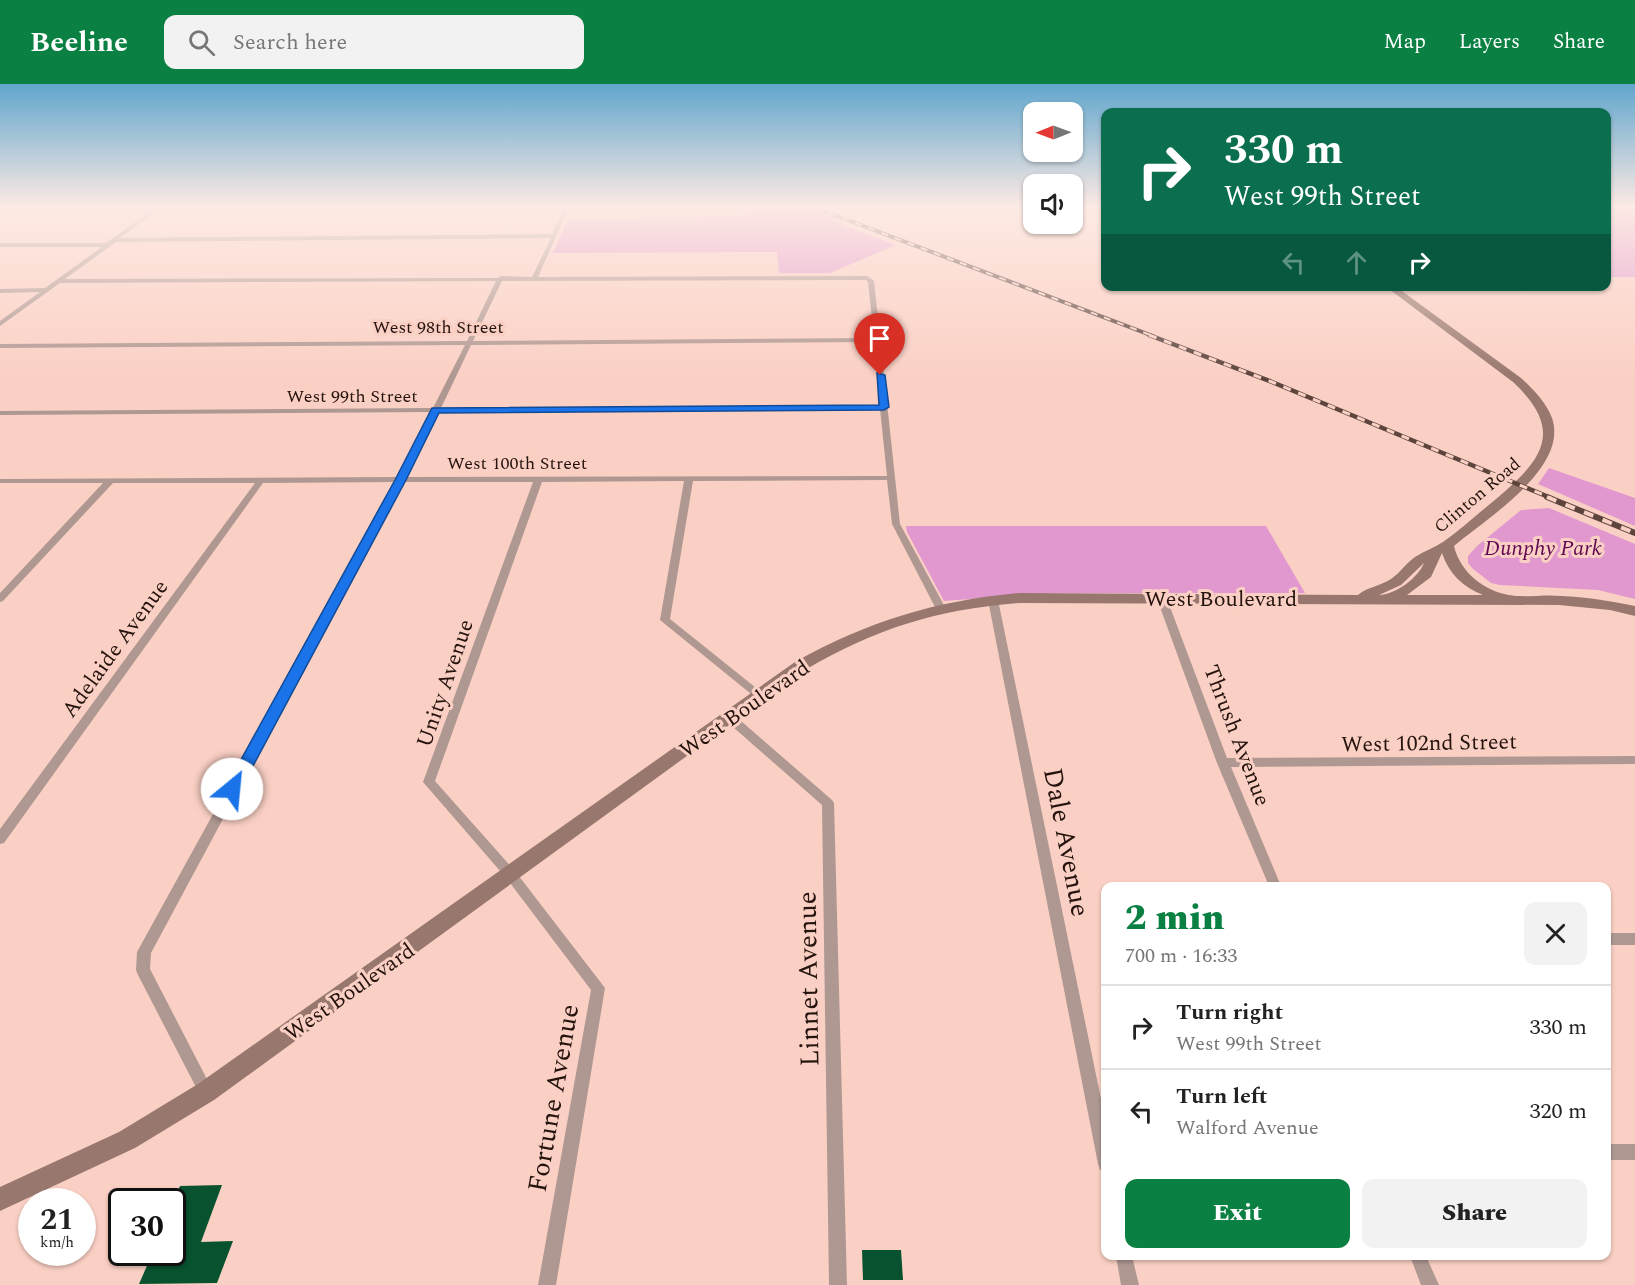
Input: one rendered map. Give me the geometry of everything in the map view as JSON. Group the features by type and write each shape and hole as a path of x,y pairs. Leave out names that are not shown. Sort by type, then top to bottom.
{"street":[{"path":"0,324 81,264"},
{"path":"536,278 542,264"},
{"path":"206,1092 143,970 144,952 400,480 501,278"},
{"path":"57,281 867,278 871,281 896,524 940,607"},
{"path":"0,291 44,290"},
{"name":"Clinton Road","path":"1358,598 1402,586 1426,574 1434,553 1520,485 1537,467 1548,443 1549,431 1546,416 1533,395 1517,380 1396,291"},
{"name":"West 98th Street","path":"0,346 876,340"},
{"name":"West 99th Street","path":"0,413 884,407"},
{"name":"West 100th Street","path":"0,481 891,477"},
{"path":"689,479 664,620 760,695"},
{"name":"Unity Avenue","path":"512,875 429,782 538,480"},
{"path":"0,599 110,481"},
{"name":"Adelaide Avenue","path":"0,838 260,481"},
{"path":"1447,545 1452,565 1468,581 1493,594 1514,600"},
{"name":"Clinton Road","path":"1394,599 1402,586"},
{"name":"West Boulevard","path":"0,1199 127,1140 206,1092 512,875 800,666 846,640 891,621 940,607 993,600 1358,598 1559,600 1610,605 1635,611"},
{"name":"Thrush Avenue","path":"1162,599 1223,763 1273,882"},
{"name":"Dale Avenue","path":"993,600 1101,1139"},
{"name":"Linnet Avenue","path":"729,717 828,803 838,1285"},
{"name":"West 102nd Street","path":"1223,763 1635,760"},
{"name":"Fortune Avenue","path":"512,875 598,988 547,1285"},
{"path":"1611,939 1635,939"},
{"path":"1611,1152 1635,1152"},
{"path":"1125,1260 1130,1285"},
{"path":"1421,1260 1430,1285"}],"green space":[{"path":"778,264 851,264 830,273 779,273"},
{"path":"1611,264 1635,264 1635,277 1611,277"},
{"path":"1549,468 1635,498 1635,526 1538,484"},
{"name":"Dunphy Park","path":"1549,508 1635,544 1635,599 1598,590 1500,585 1491,583 1468,563 1468,556 1477,546 1521,510"},
{"path":"906,526 1266,526 1305,593 1052,593 944,601 907,532"}],"building":[{"path":"222,1185 201,1242 233,1241 217,1283 139,1284 147,1266 186,1266 186,1188 179,1188 180,1186"},
{"path":"862,1250 901,1250 903,1280 863,1280"}],"railway":[{"path":"964,264 1153,336"},
{"path":"1149,335 1272,382 1551,498"},
{"path":"1547,497 1635,533"}],"route":[{"path":"232,789 400,480 435,410 884,407 880,375"}]}
